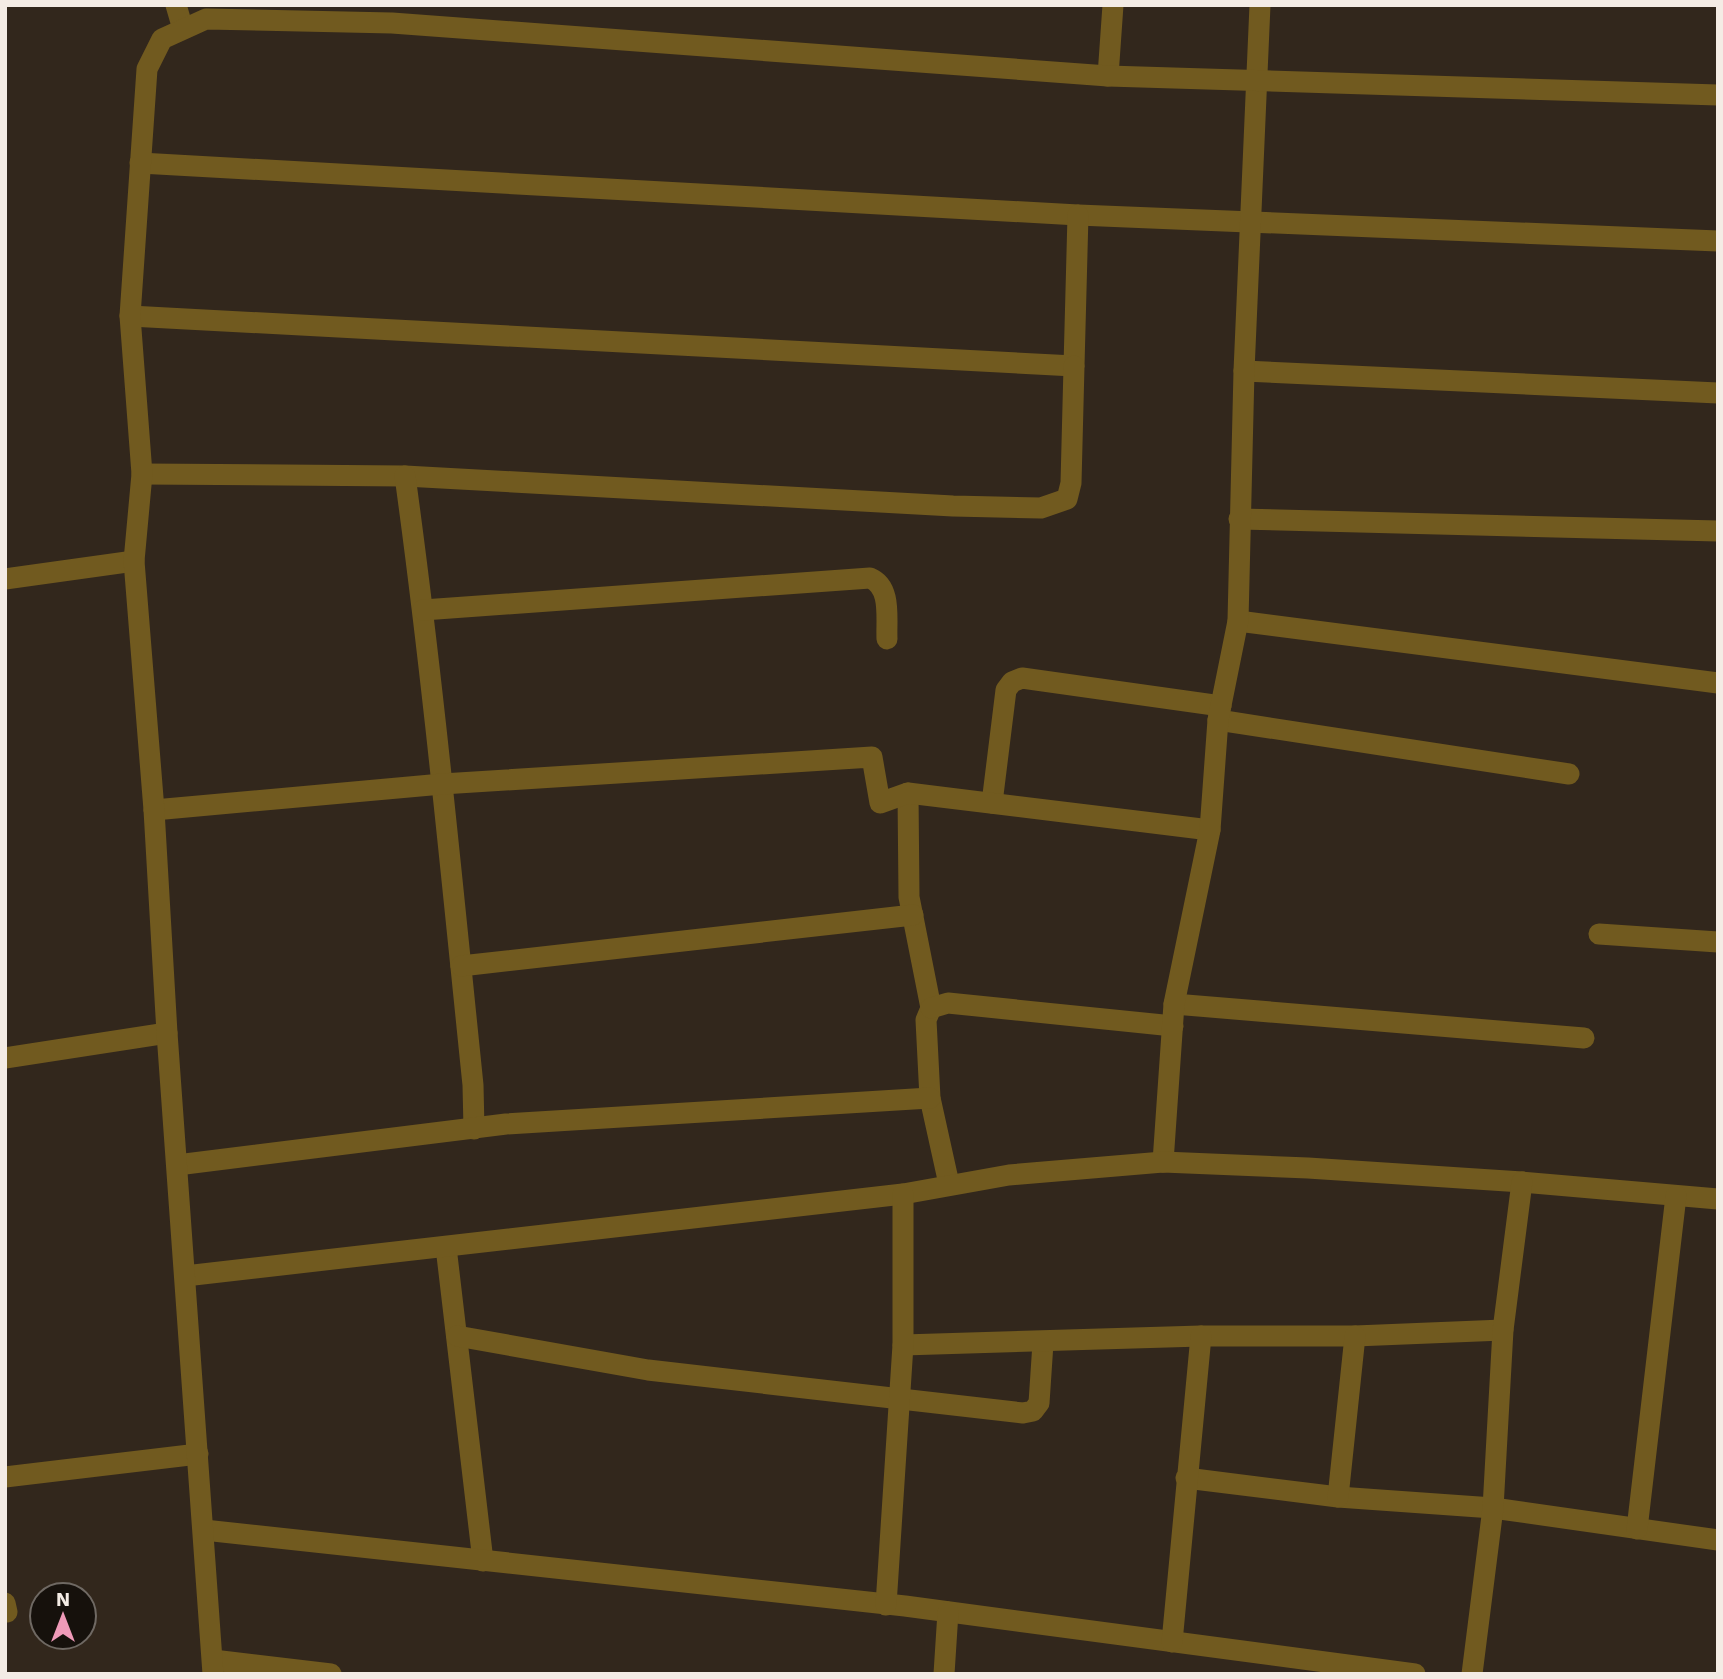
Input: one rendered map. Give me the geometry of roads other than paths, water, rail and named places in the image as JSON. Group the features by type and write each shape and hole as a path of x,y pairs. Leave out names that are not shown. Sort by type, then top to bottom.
{"street":[{"path":"176,5 183,29"},
{"path":"1108,76 1113,5"},
{"path":"1163,1162 1174,1004 1210,830 1220,713 1238,621 1244,371 1260,5"},
{"path":"331,1674 213,1667 167,1033 154,810 134,561 142,474 130,316 147,69 162,39 183,29 207,12 393,23 1108,76 1718,95"},
{"path":"140,163 1078,215 1718,240"},
{"path":"142,474 405,476 953,506 1041,508 1066,499 1070,483 1078,215"},
{"path":"130,316 1074,366"},
{"path":"1244,371 1718,393"},
{"path":"405,476 424,610 473,1086 474,1129"},
{"path":"1239,519 1718,531"},
{"path":"5,579 134,561"},
{"path":"424,610 870,578 880,582 885,592 887,639"},
{"path":"1238,621 1718,683"},
{"path":"992,803 1006,690 1012,682 1021,678 1569,774"},
{"path":"154,810 442,784 872,757 880,803 908,793 1210,830"},
{"path":"908,793 909,897 931,1008 926,1020 930,1098 949,1184"},
{"path":"461,966 913,915"},
{"path":"1599,934 1718,942"},
{"path":"931,1008 948,1003 1173,1026"},
{"path":"1174,1004 1584,1038"},
{"path":"5,1058 167,1033"},
{"path":"177,1165 506,1124 930,1098"},
{"path":"185,1276 903,1194 1009,1175 1163,1162 1522,1182 1718,1199"},
{"path":"1472,1674 1493,1508 1503,1330 1522,1182"},
{"path":"886,1605 903,1345 903,1194"},
{"path":"1637,1529 1676,1196"},
{"path":"446,1247 483,1561"},
{"path":"903,1345 1042,1343 1201,1336 1355,1336 1503,1330"},
{"path":"457,1336 648,1370 1023,1413 1033,1411 1038,1403 1042,1343"},
{"path":"1172,1642 1201,1336"},
{"path":"1338,1497 1355,1336"},
{"path":"5,1477 198,1454"},
{"path":"1186,1478 1338,1497 1493,1508 1718,1540"},
{"path":"204,1530 948,1612 1415,1674"},
{"path":"944,1674 948,1612"}]}
